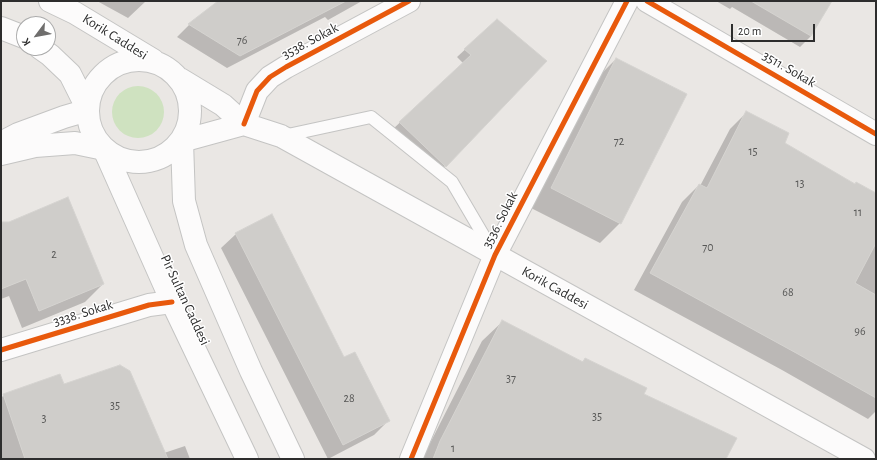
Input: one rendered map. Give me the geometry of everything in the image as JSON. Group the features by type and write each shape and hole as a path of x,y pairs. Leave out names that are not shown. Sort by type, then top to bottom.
{"main road":[{"name":"Korik Caddesi","path":"50,1 75,13 157,63"},
{"name":"3538. Sokak","path":"244,124 257,91 270,77 409,1"},
{"name":"3536. Sokak","path":"411,459 495,255 627,1"},
{"name":"3511. Sokak","path":"648,1 876,134"},
{"path":"1,28 16,34"},
{"path":"51,56 70,74 88,110"},
{"path":"104,149 95,138 89,125 88,110 90,96 96,84 105,73 116,65 130,61 143,60 157,63 223,105 244,124"},
{"path":"1,154 35,146 75,143 104,149 119,158 136,163 153,161 169,153 182,140 189,126 191,110 188,94 180,79"},
{"path":"1,143 18,134 88,110"},
{"name":"Korik Caddesi","path":"244,124 281,136 864,459"},
{"path":"182,140 244,124"},
{"path":"182,140 184,201 196,245 251,371 293,459"},
{"name":"Pir Sultan Caddesi","path":"104,149 172,302 247,459"},
{"name":"3338. Sokak","path":"1,350 149,305 172,302"}],"lane":[{"path":"281,136 371,117 452,182 495,255"}],"green space":[{"path":"138,86 152,90 160,98 164,112 160,126 152,134 138,138 124,134 116,126 112,112 116,98 124,90"}],"building":[{"path":"218,1 346,1 240,56 188,24"},
{"path":"751,1 832,1 811,36"},
{"path":"497,19 547,61 446,167 399,122 471,55 464,49"},
{"path":"616,58 687,94 621,224 551,188"},
{"path":"746,111 789,133 785,143 855,184 856,182 876,193 876,243 855,283 876,295 876,398 650,273 699,184 707,188"},
{"path":"68,197 104,284 39,311 26,279 1,289 1,222 9,222"},
{"path":"272,214 344,357 355,352 390,421 343,445 235,233"},
{"path":"502,320 583,362 585,358 647,388 644,394 737,438 726,459 433,459 440,441"},
{"path":"120,365 130,371 168,459 25,459 3,394 60,374 64,384"}],"cycle path":[{"path":"244,124 257,91 270,77 409,1"},
{"path":"411,459 495,255 627,1"},
{"path":"647,1 876,134"},
{"path":"1,350 149,305 172,302"}]}
